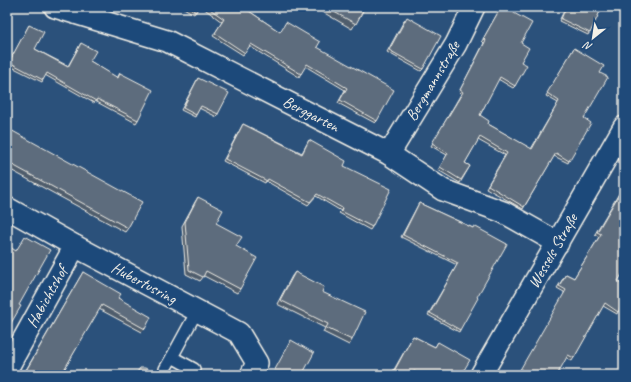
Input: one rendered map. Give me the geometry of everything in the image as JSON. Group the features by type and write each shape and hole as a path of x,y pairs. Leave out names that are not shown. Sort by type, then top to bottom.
{"street":[{"name":"Berggarten","path":"54,7 167,41 389,154 443,190 503,212 558,242"},
{"name":"Bergmannstraße","path":"389,154 456,44 474,7"},
{"name":"Wessels Straße","path":"481,375 624,127"},
{"name":"Hubertusring","path":"7,208 239,333 257,363 251,375"},
{"name":"Habichtshof","path":"7,369 75,246"}],"lane":[{"path":"165,369 197,311"},
{"path":"172,357 194,369"}],"building":[{"path":"188,7 199,7 196,12"},
{"path":"207,7 243,7 280,32 286,22 320,42 317,47 394,90 377,121 340,100 347,88 307,64 301,74 251,44 245,53 215,33 224,19"},
{"path":"325,7 365,7 356,24"},
{"path":"501,7 532,23 521,43 529,48 521,62 527,65 515,86 500,77 480,115 489,121 488,124 532,149 559,101 547,93 574,48 604,66 600,73 608,77 584,118 591,123 569,161 556,153 524,207 488,185 507,153 480,137 465,163 470,166 461,180 440,167 448,153 432,143 463,92 460,90 486,40 483,39"},
{"path":"566,7 602,7 590,33 561,19"},
{"path":"407,17 441,36 423,69 389,50"},
{"path":"29,25 44,32 35,49 68,67 81,43 96,51 90,61 118,78 120,73 153,90 138,120 97,99 96,101 47,73 43,80 9,62"},
{"path":"198,78 229,93 218,114 201,106 196,115 183,108"},
{"path":"243,124 302,154 309,140 346,161 344,166 391,189 372,227 341,211 342,208 317,194 310,202 268,179 267,181 225,159"},
{"path":"7,128 142,202 128,228 7,162"},
{"path":"624,186 624,271 618,281 624,285 624,303 618,312 605,303 574,358 568,355 557,375 517,375 566,290 559,286 566,274 574,278 601,234 597,232"},
{"path":"198,197 223,210 216,223 242,237 236,246 257,258 240,289 206,271 203,277 189,270 185,222"},
{"path":"419,203 473,228 474,226 507,244 460,330 430,313 458,263 403,235"},
{"path":"25,236 50,250 19,305 21,306 7,330 7,251 10,247 16,251"},
{"path":"83,272 121,294 118,298 151,317 145,329 102,305 61,375 24,374"},
{"path":"295,272 324,287 322,292 365,312 352,340 326,328 328,324 280,300"},
{"path":"413,336 435,347 438,342 470,360 461,375 421,375 414,371 411,375 392,375"},
{"path":"291,340 314,353 302,375 272,375"},
{"path":"140,368 145,368 158,375 135,375"}]}
